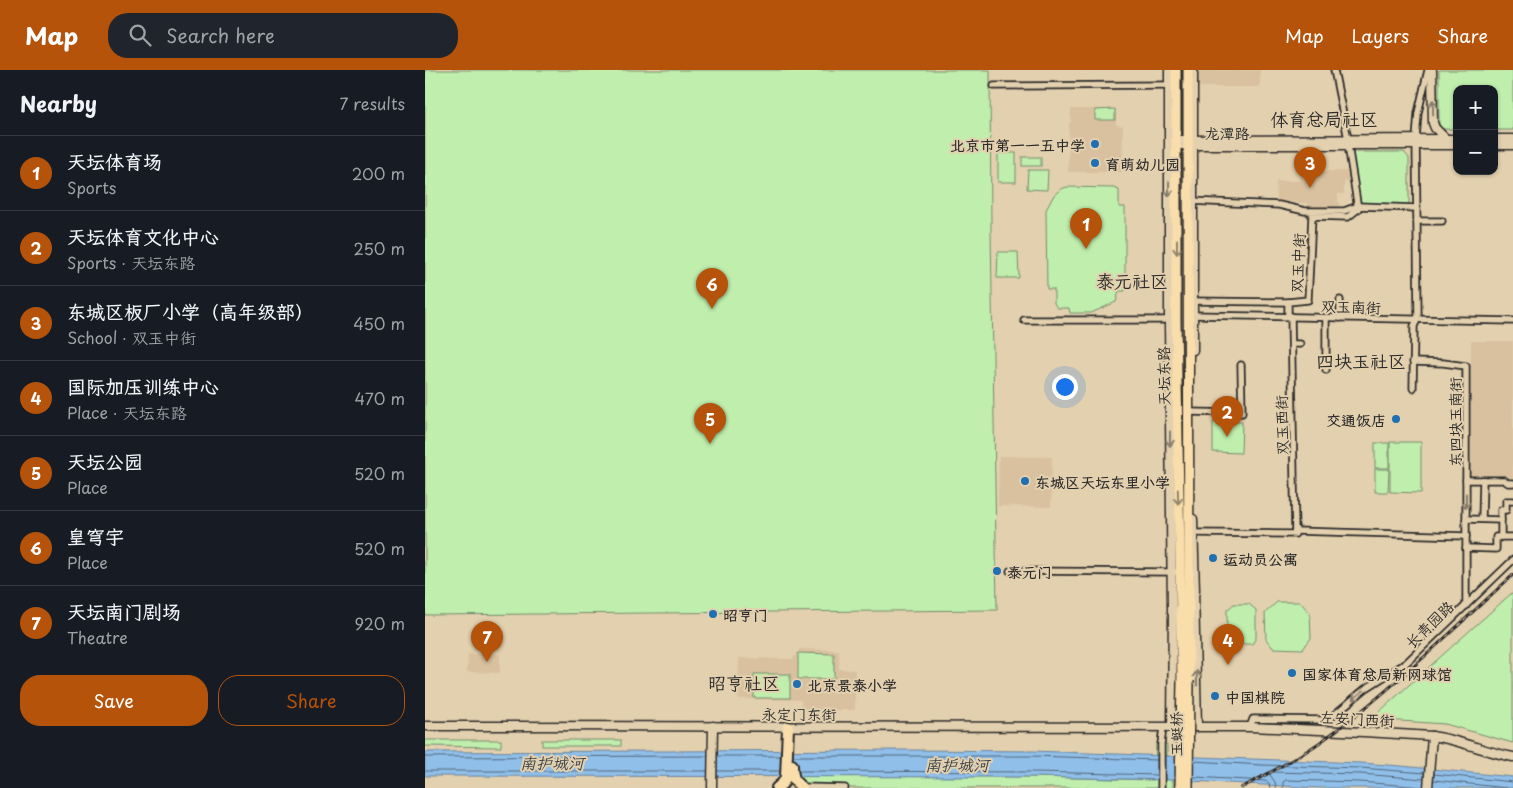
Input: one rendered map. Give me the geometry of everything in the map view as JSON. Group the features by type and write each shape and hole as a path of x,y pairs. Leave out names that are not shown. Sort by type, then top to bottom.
{"highway":[{"path":"780,785 787,777 791,727"},
{"path":"790,741 793,778 800,786"}],"main road":[{"name":"天坛东路","path":"1176,70 1172,85 1176,142 1172,320 1175,572 1185,681"},
{"name":"天坛东路","path":"1185,681 1191,533 1191,142 1188,70"},
{"name":"玉蜓桥","path":"1184,788 1185,681"}],"street":[{"path":"1024,320 1172,320 1172,85 1169,70"},
{"path":"1191,142 1193,70"},
{"path":"1335,70 1358,206"},
{"path":"1413,388 1414,326 1417,320 1416,142 1418,113 1426,70"},
{"path":"1432,70 1433,123 1435,128 1446,139"},
{"path":"994,86 1172,85"},
{"name":"龙潭路","path":"1416,142 1453,139"},
{"path":"1498,139 1513,139"},
{"name":"龙潭路","path":"1176,142 1416,142 1453,145"},
{"path":"1498,145 1513,145"},
{"path":"1191,201 1279,205 1305,211 1343,211 1358,206 1416,208"},
{"name":"双玉中街","path":"1289,316 1288,302 1308,300 1312,216 1349,217 1358,209 1358,206"},
{"path":"1417,221 1442,221"},
{"path":"1340,318 1341,300"},
{"path":"1191,301 1288,302"},
{"name":"双玉南街","path":"1191,315 1513,321"},
{"name":"双玉西街","path":"1289,316 1292,344 1295,533"},
{"path":"1326,370 1327,318"},
{"path":"1292,344 1300,344"},
{"name":"东四块玉南街","path":"1413,362 1467,366 1466,606"},
{"path":"1190,412 1242,413 1241,365"},
{"path":"1466,480 1504,480 1507,483 1513,483"},
{"path":"1482,520 1483,480"},
{"path":"1501,537 1501,510 1506,510 1506,501 1513,501"},
{"path":"1466,520 1501,520"},
{"path":"1197,727 1195,592 1191,533 1466,536"},
{"path":"1466,548 1496,549 1496,537 1513,537"},
{"name":"长青园路","path":"1250,727 1253,719 1328,720 1365,689 1407,663 1513,560"},
{"path":"1189,564 1195,592"},
{"path":"1010,571 1175,572 1172,612 1172,727"},
{"path":"1172,708 1197,707"},
{"name":"永定门东街","path":"425,726 1185,727"},
{"path":"712,784 713,726"},
{"path":"1161,787 1163,727"},
{"path":"1184,788 1185,727"},
{"name":"左安门西街","path":"1185,727 1250,727 1432,736 1513,757"},
{"path":"1428,788 1432,736"},
{"path":"800,786 845,788"}],"shaded area":[{"path":"1198,70 1260,70 1260,87 1198,87"},
{"name":"北京市第一一五中学","path":"1071,109 1116,109 1116,125 1123,126 1122,172 1068,172"},
{"path":"1300,171 1352,171 1351,181 1344,182 1344,194 1338,194 1339,210 1307,209 1307,203 1277,202 1276,181 1299,181"},
{"path":"1471,341 1513,341 1513,478 1470,477"},
{"name":"东城区天坛东里小学","path":"999,456 1052,457 1051,507 998,506"},
{"name":"北京景泰小学","path":"799,649 839,650 839,669 855,670 855,710 802,710 801,700 738,699 739,658 793,659 798,655"},
{"path":"468,654 500,654 500,673 467,672"}],"green space":[{"path":"425,70 990,70 997,610 425,615"},
{"path":"1439,70 1513,70 1513,130 1498,130 1498,85 1453,85 1453,129 1442,129 1439,124"},
{"path":"1115,109 1115,120 1095,120 1095,110"},
{"path":"1352,152 1404,152 1409,158 1409,206 1360,203"},
{"path":"998,153 1016,153 1016,182 998,182"},
{"path":"1022,157 1041,157 1041,166 1022,166"},
{"path":"1028,170 1048,170 1047,190 1027,189"},
{"path":"1067,187 1114,188 1119,190 1119,207 1125,207 1125,291 1119,291 1116,302 1091,313 1070,313 1069,308 1057,308 1054,303 1054,289 1047,289 1046,210 1054,195"},
{"path":"998,252 1018,252 1019,278 997,278"},
{"path":"1213,422 1242,422 1241,453 1213,452"},
{"path":"1390,442 1421,442 1421,493 1390,492"},
{"path":"1375,443 1389,443 1389,468 1375,468"},
{"path":"1375,469 1389,469 1388,492 1375,492"},
{"path":"1513,592 1513,743 1445,724 1371,719"},
{"path":"1277,602 1300,602 1310,613 1311,638 1303,649 1273,648 1266,639 1265,613"},
{"path":"1234,604 1249,604 1256,610 1256,638 1252,644 1234,644 1227,639 1227,610"},
{"path":"798,653 834,654 834,679 798,679"},
{"path":"754,674 790,674 790,698 754,698"},
{"path":"425,740 501,740 501,747 425,746"},
{"path":"542,740 621,740 621,746 542,746"},
{"path":"1156,744 1167,744 1167,779 1173,780 1173,788 806,788 796,776 1035,777 1154,780"}],"water":[{"name":"南护城河","path":"1033,751 1361,763 1513,777 1513,788 1318,788 1173,780 1035,777 425,776 425,752"}],"railway":[{"path":"1241,788 1306,752 1351,719 1399,680 1513,575"}],"place":[{"name":"北京市第一一五中学","path":"1095,144"},
{"name":"育萌幼儿园","path":"1095,163"},
{"name":"东城区板厂小学（高年级部）","path":"1310,188"},
{"name":"天坛体育场","path":"1086,249"},
{"name":"皇穹宇","path":"712,309"},
{"name":"交通饭店","path":"1396,419"},
{"name":"天坛体育文化中心","path":"1227,437"},
{"name":"天坛公园","path":"710,444"},
{"name":"东城区天坛东里小学","path":"1025,481"},
{"name":"运动员公寓","path":"1213,558"},
{"name":"泰元门","path":"997,571"},
{"name":"昭亨门","path":"713,614"},
{"name":"天坛南门剧场","path":"487,662"},
{"name":"国际加压训练中心","path":"1228,665"},
{"name":"国家体育总局新网球馆","path":"1292,673"},
{"name":"北京景泰小学","path":"797,684"},
{"name":"中国棋院","path":"1215,696"}],"district":[{"name":"体育总局社区","path":"1324,118"},
{"name":"泰元社区","path":"1132,280"},
{"name":"四块玉社区","path":"1361,360"},
{"name":"昭亨社区","path":"744,682"}]}
